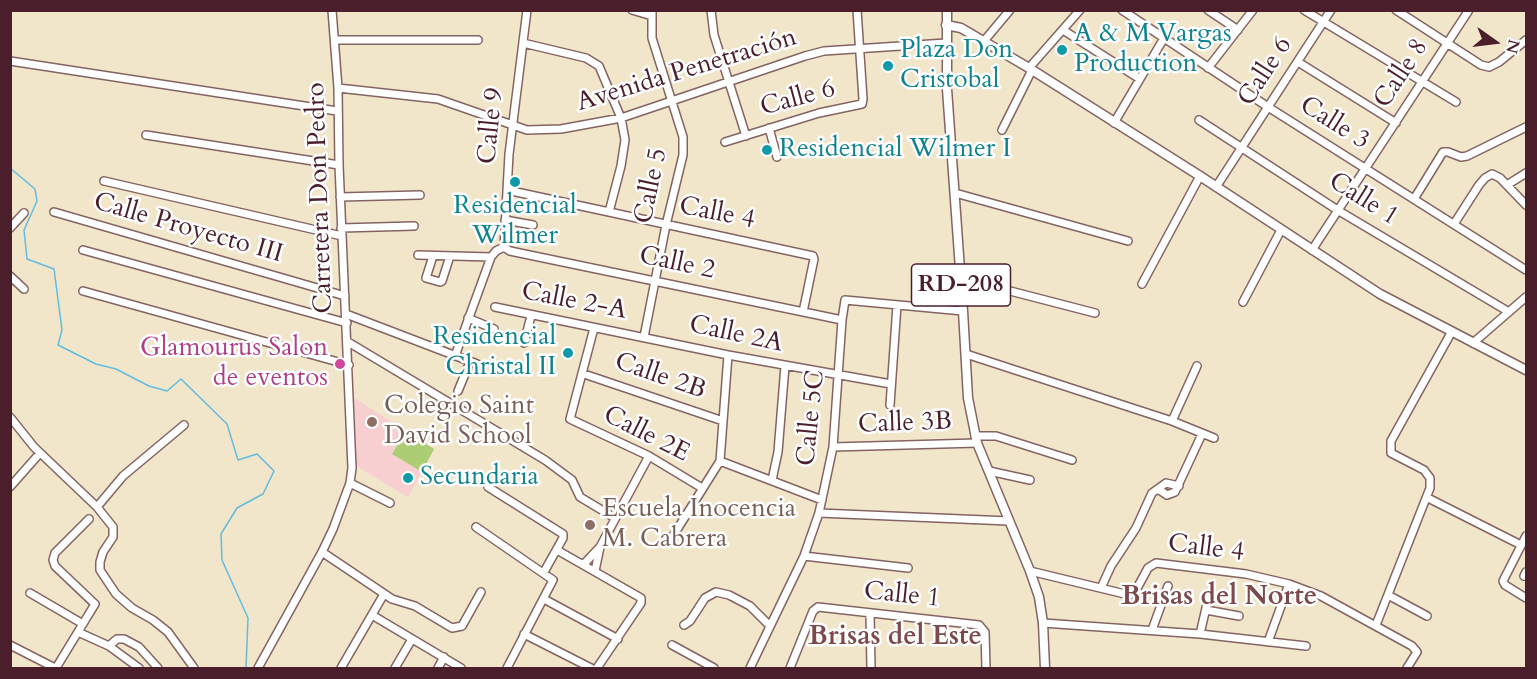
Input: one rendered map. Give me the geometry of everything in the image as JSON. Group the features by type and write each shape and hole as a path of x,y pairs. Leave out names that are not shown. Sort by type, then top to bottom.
{"main road":[{"name":"RD-208","path":"947,10 947,89 968,398 976,439 1039,597 1043,623 1045,669"},
{"path":"946,26 961,28 1030,69 1200,176 1380,294 1527,370"}],"street":[{"name":"Carretera Don Pedro","path":"258,669 322,552 350,483 352,447 349,365 340,197 338,88 332,10"},
{"name":"Calle 9","path":"504,247 512,126 524,43 526,10"},
{"path":"632,10 652,13"},
{"path":"711,10 714,35 746,136"},
{"name":"Calle 6","path":"725,142 819,113 862,104 857,10"},
{"path":"984,41 1010,10"},
{"path":"1002,130 1030,69 1080,10"},
{"name":"Calle 3","path":"1122,10 1268,107 1527,270"},
{"path":"1208,10 1238,30"},
{"path":"1208,68 1253,10"},
{"path":"1304,10 1456,102"},
{"name":"Calle 6","path":"1216,187 1331,10"},
{"path":"1396,10 1480,65 1489,66 1498,62 1527,40"},
{"name":"Calle 8","path":"1312,250 1469,10"},
{"name":"Calle 5","path":"644,337 682,154 683,137 673,99 652,38 652,13"},
{"path":"1064,30 1140,79"},
{"path":"1114,123 1164,38"},
{"path":"335,40 478,40"},
{"path":"524,43 586,58 595,61 599,66 621,118 625,141 609,212"},
{"name":"Avenida Penetración","path":"338,88 438,99 527,130 561,129 621,118 824,51 946,43"},
{"path":"10,61 337,111"},
{"path":"1298,62 1396,123"},
{"name":"Calle 1","path":"1199,120 1339,211 1509,312"},
{"path":"1414,199 1443,152 1461,158 1527,127"},
{"path":"769,128 777,157"},
{"path":"146,135 339,165"},
{"path":"1507,185 1527,173"},
{"path":"1454,224 1488,175 1496,175 1527,205"},
{"path":"1142,284 1200,176"},
{"path":"104,181 342,232 414,226"},
{"name":"Calle 4","path":"507,190 813,256 803,312"},
{"path":"955,193 1128,241"},
{"path":"340,197 420,195"},
{"name":"Calle Proyecto III","path":"54,212 345,296"},
{"path":"10,228 24,213"},
{"path":"505,220 533,225"},
{"path":"1243,302 1281,230"},
{"path":"454,356 491,257 504,247"},
{"name":"Calle 2","path":"504,247 510,251 842,320"},
{"path":"83,250 347,323"},
{"path":"418,255 491,257"},
{"path":"433,256 426,278 440,282 450,256"},
{"path":"10,276 24,289"},
{"path":"960,278 1095,313"},
{"path":"83,291 349,365"},
{"path":"1473,343 1527,297"},
{"name":"Calle 5C","path":"750,669 804,556 819,513 833,447 845,300 897,304"},
{"path":"890,405 897,304 963,311"},
{"name":"Calle 2-A","path":"495,307 644,337"},
{"path":"346,314 473,363 458,391"},
{"path":"524,344 531,316"},
{"path":"468,318 494,330"},
{"path":"584,374 594,328"},
{"path":"1376,625 1428,498 1431,481 1428,474 1416,465 1391,453 1390,444 1452,333"},
{"name":"Calle 2A","path":"644,337 785,366 891,384"},
{"path":"348,342 545,460 572,480 580,497 615,518"},
{"path":"966,354 1172,421 1214,438"},
{"path":"673,536 720,461 728,355"},
{"path":"772,480 778,452 785,366"},
{"path":"1172,421 1197,366"},
{"name":"Calle 2E","path":"584,374 571,406 570,419 649,456 702,488"},
{"name":"Calle 2B","path":"584,374 723,421"},
{"path":"10,417 40,453 97,507 113,527 114,533 100,562 103,577 116,594 132,608 168,632 194,669"},
{"path":"97,507 123,476 184,425"},
{"path":"1101,588 1111,566 1136,528 1152,493 1161,484 1179,486 1202,434"},
{"name":"Calle 3B","path":"833,447 996,436 1072,460"},
{"path":"10,486 40,453"},
{"path":"595,571 600,547 649,456"},
{"path":"720,461 822,500"},
{"path":"988,471 1030,480"},
{"path":"350,483 390,503"},
{"path":"488,487 564,535 544,572"},
{"path":"1428,498 1521,545"},
{"path":"819,513 1009,520"},
{"path":"10,645 56,669 94,608 94,601 55,566 53,560 55,553 89,519"},
{"path":"476,527 553,580 507,669"},
{"path":"1527,536 1503,582 1527,598"},
{"path":"584,564 600,547"},
{"path":"557,550 641,598 641,603 597,669"},
{"path":"322,552 384,594 415,606 450,627 457,628 463,624 481,592"},
{"path":"804,556 908,568"},
{"name":"Calle 4","path":"1030,571 1132,595 1148,568 1159,563 1246,574 1288,584"},
{"path":"1268,642 1288,584 1321,596 1409,644 1416,650 1416,654 1407,669"},
{"path":"1152,630 1168,586"},
{"path":"30,592 82,624"},
{"path":"684,625 690,621 705,598 716,592 729,595 750,606 770,626"},
{"path":"341,669 384,594"},
{"path":"1200,634 1209,595"},
{"path":"1388,595 1427,616"},
{"path":"544,599 618,639"},
{"name":"Calle 1","path":"790,669 816,607 982,627 985,632 986,669"},
{"path":"1206,610 1239,616"},
{"path":"870,614 871,669"},
{"path":"372,615 461,669"},
{"path":"1043,623 1200,634 1306,646"},
{"path":"78,632 109,646 140,669"},
{"path":"524,634 591,668"},
{"path":"109,646 117,639 124,639 139,647 158,669"},
{"path":"395,669 411,639"},
{"path":"672,645 714,669"},
{"path":"438,669 444,657"}],"shaded area":[{"name":"Colegio Saint David School","path":"351,396 434,449 408,497 353,464"}],"green space":[{"path":"406,431 434,449 422,472 392,454"}],"waterway":[{"path":"10,168 35,189 37,201 24,230 27,259 54,269 62,330 58,345 96,364 116,369 149,386 167,391 181,379 227,424 238,460 257,454 274,471 263,494 237,508 221,534 222,560 248,618 246,668"}],"place":[{"name":"A & M Vargas Production","path":"1062,50"},
{"name":"Plaza Don Cristobal","path":"888,66"},
{"name":"Residencial Wilmer I","path":"767,150"},
{"name":"Residencial Wilmer","path":"515,182"},
{"name":"Residencial Christal II","path":"568,353"},
{"name":"Glamourus Salon de eventos","path":"340,364"},
{"name":"Colegio Saint David School","path":"372,422"},
{"name":"Secundaria","path":"408,478"},
{"name":"Escuela Inocencia M. Cabrera","path":"590,525"}],"district":[{"name":"Brisas del Norte","path":"1219,598"},
{"name":"Brisas del Este","path":"895,638"}]}
